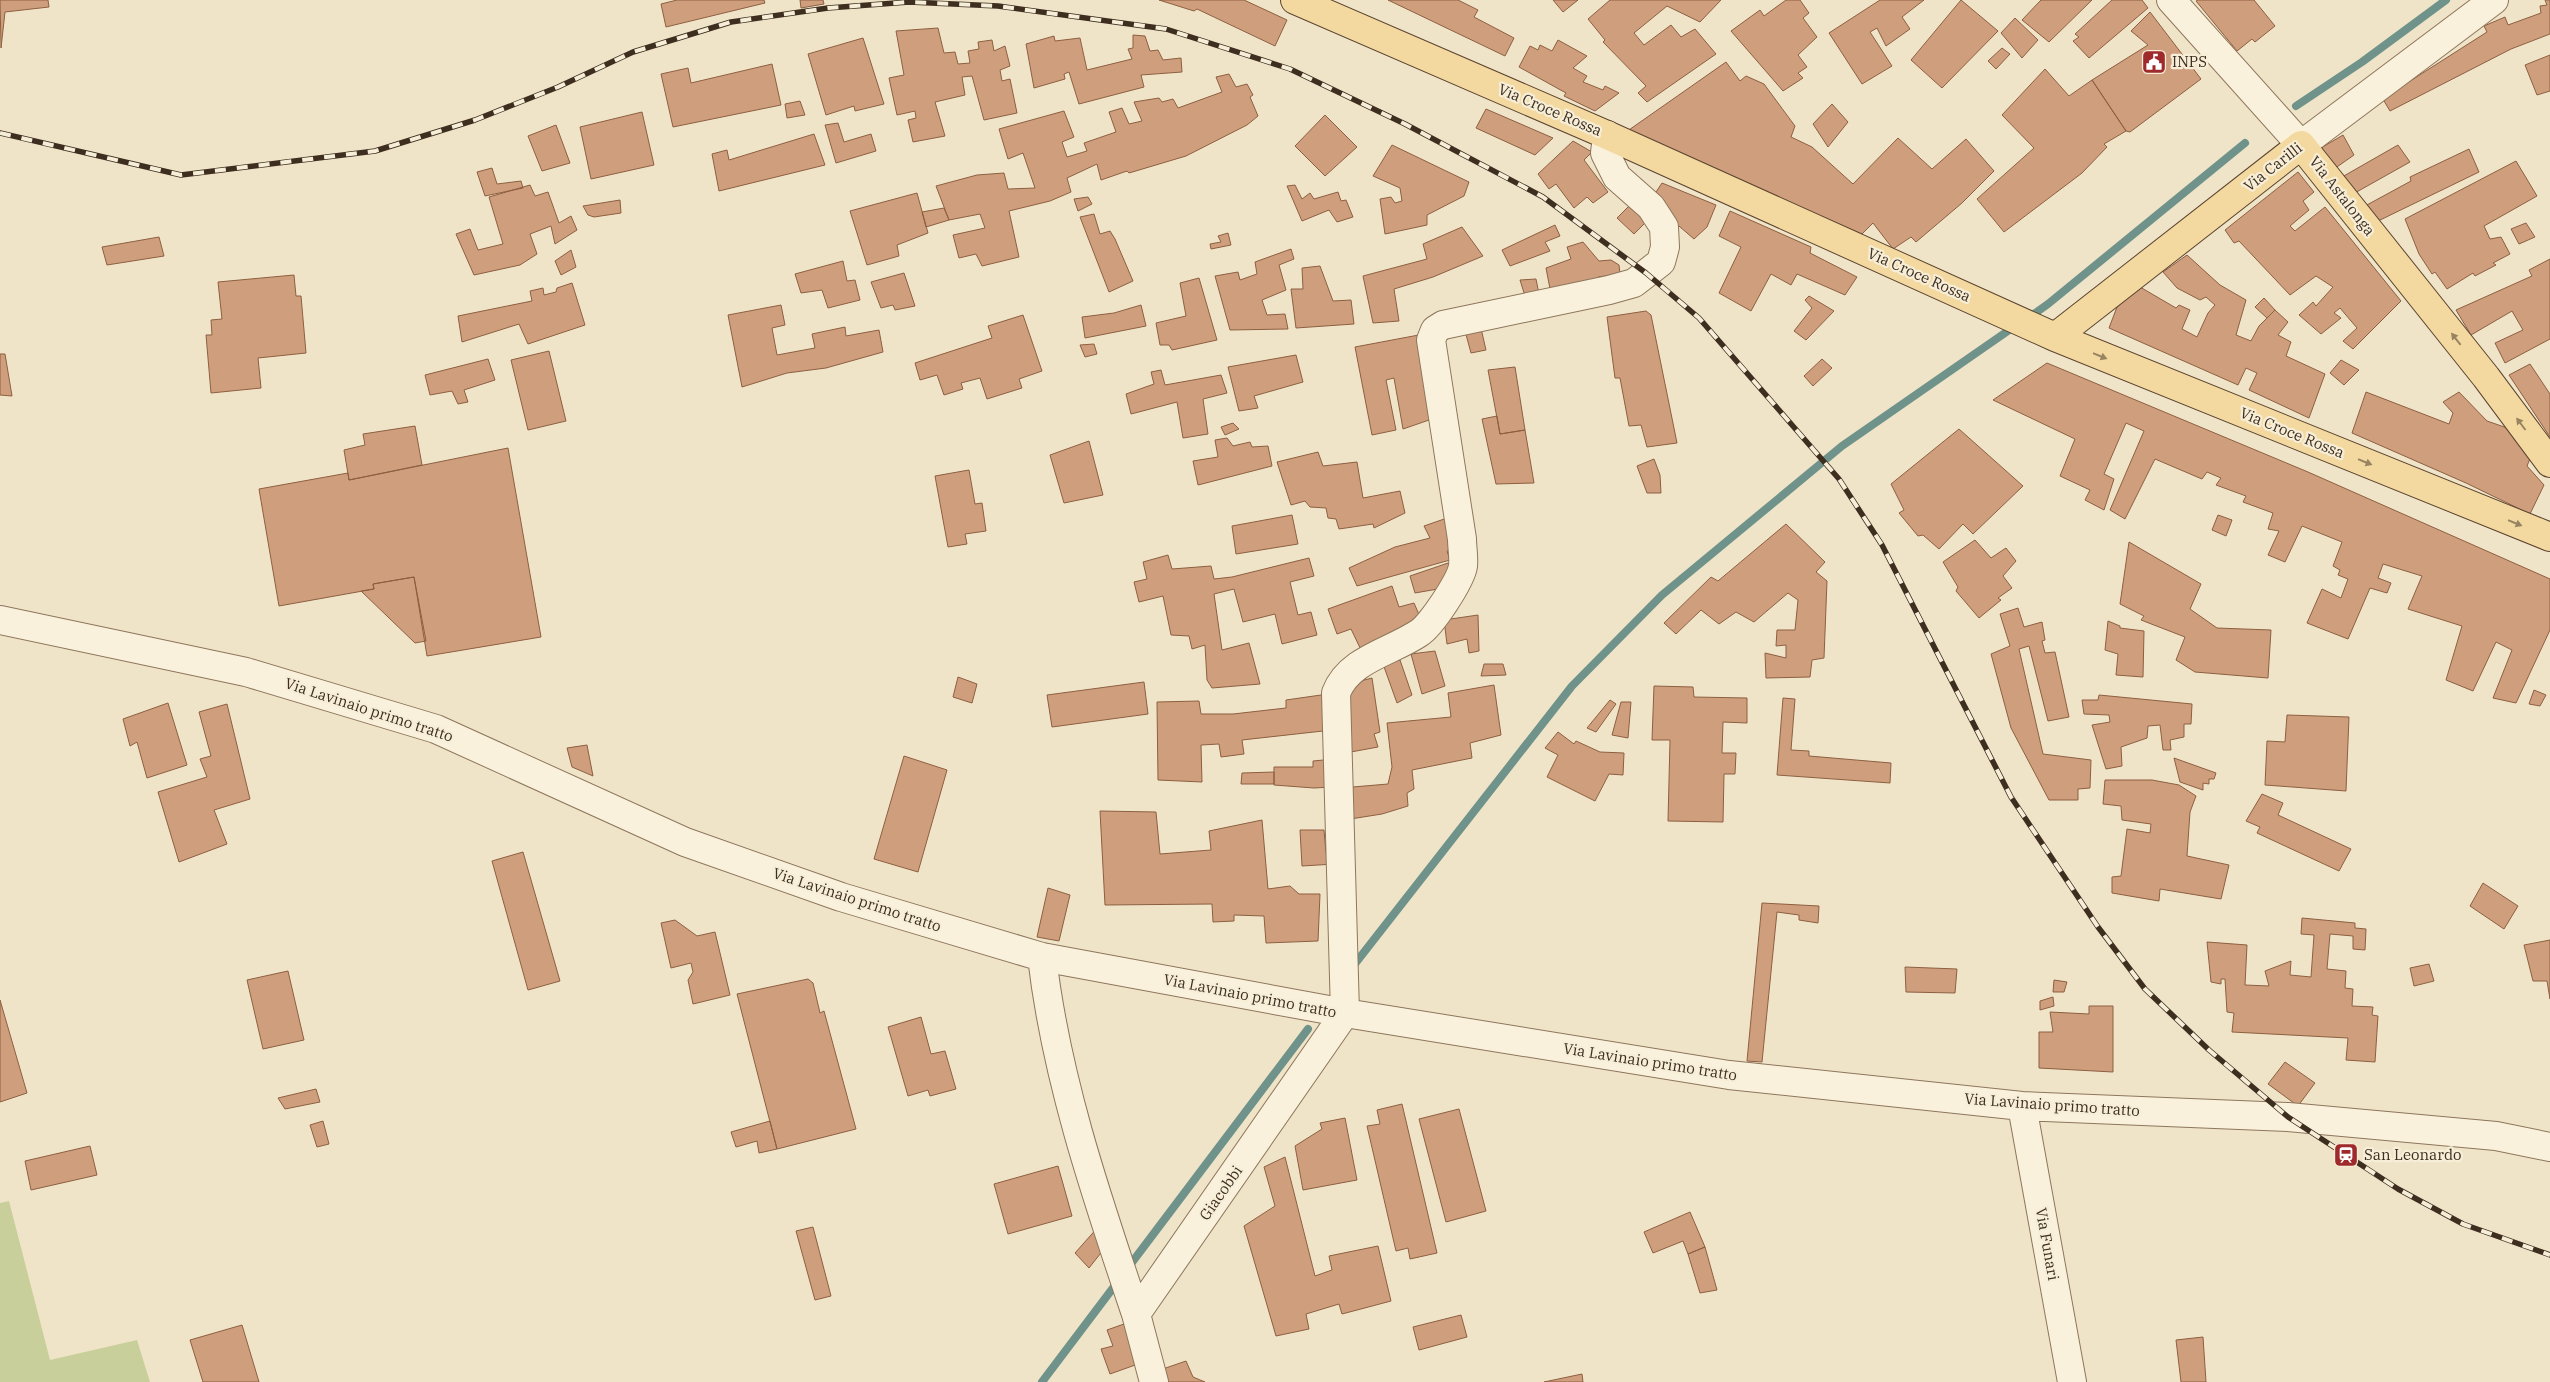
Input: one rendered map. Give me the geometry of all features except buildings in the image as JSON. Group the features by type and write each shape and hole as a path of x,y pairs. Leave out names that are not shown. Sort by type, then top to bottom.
{"main road":[{"name":"Via Croce Rossa","path":"1295,0 1607,136 2049,334 2550,537"},
{"name":"Via Carilli","path":"2049,334 2302,145"},
{"name":"Via Astalonga","path":"2302,145 2486,377 2550,463"}],"street":[{"name":"Via Astalonga","path":"2171,0 2302,145"},
{"name":"Via Carilli","path":"2302,145 2494,0"},
{"path":"1345,1014 1336,693 1340,682 1353,669 1421,632 1452,591 1463,567 1462,539 1431,340 1435,330 1443,325 1634,283 1661,262 1666,247 1664,227 1651,207 1617,177 1605,154 1607,136"},
{"name":"Via Lavinaio primo tratto","path":"0,620 246,672 436,729 685,842 841,897 1042,957 1345,1014 1729,1075 2022,1106 2288,1118 2496,1136 2550,1147"},
{"path":"1042,957 1047,1001 1085,1158 1133,1303 1154,1382"},
{"name":"Giacobbi","path":"1133,1303 1345,1014"},
{"name":"Via Funari","path":"2022,1106 2072,1382"}],"green space":[{"path":"9,1201 50,1360 137,1340 150,1382 0,1382 0,1203"}],"waterway":[{"path":"2296,106 2362,62 2446,0"},
{"path":"2027,319 2048,304 2245,143"},
{"path":"1354,965 1572,686 1662,595 1842,446 2015,326"},
{"path":"1127,1269 1308,1029"},
{"path":"1042,1382 1119,1280"}],"railway":[{"path":"0,133 181,175 375,151 475,120 558,87 633,52 731,22 828,8 909,2 998,6 1166,29 1290,69 1405,124 1543,197 1646,273 1699,318 1839,479 1882,545 2011,797 2098,927 2145,989 2209,1050 2288,1117 2398,1189 2463,1224 2550,1255"}],"place":[{"name":"INPS","path":"2154,62"},
{"name":"San Leonardo","path":"2346,1155"}]}
